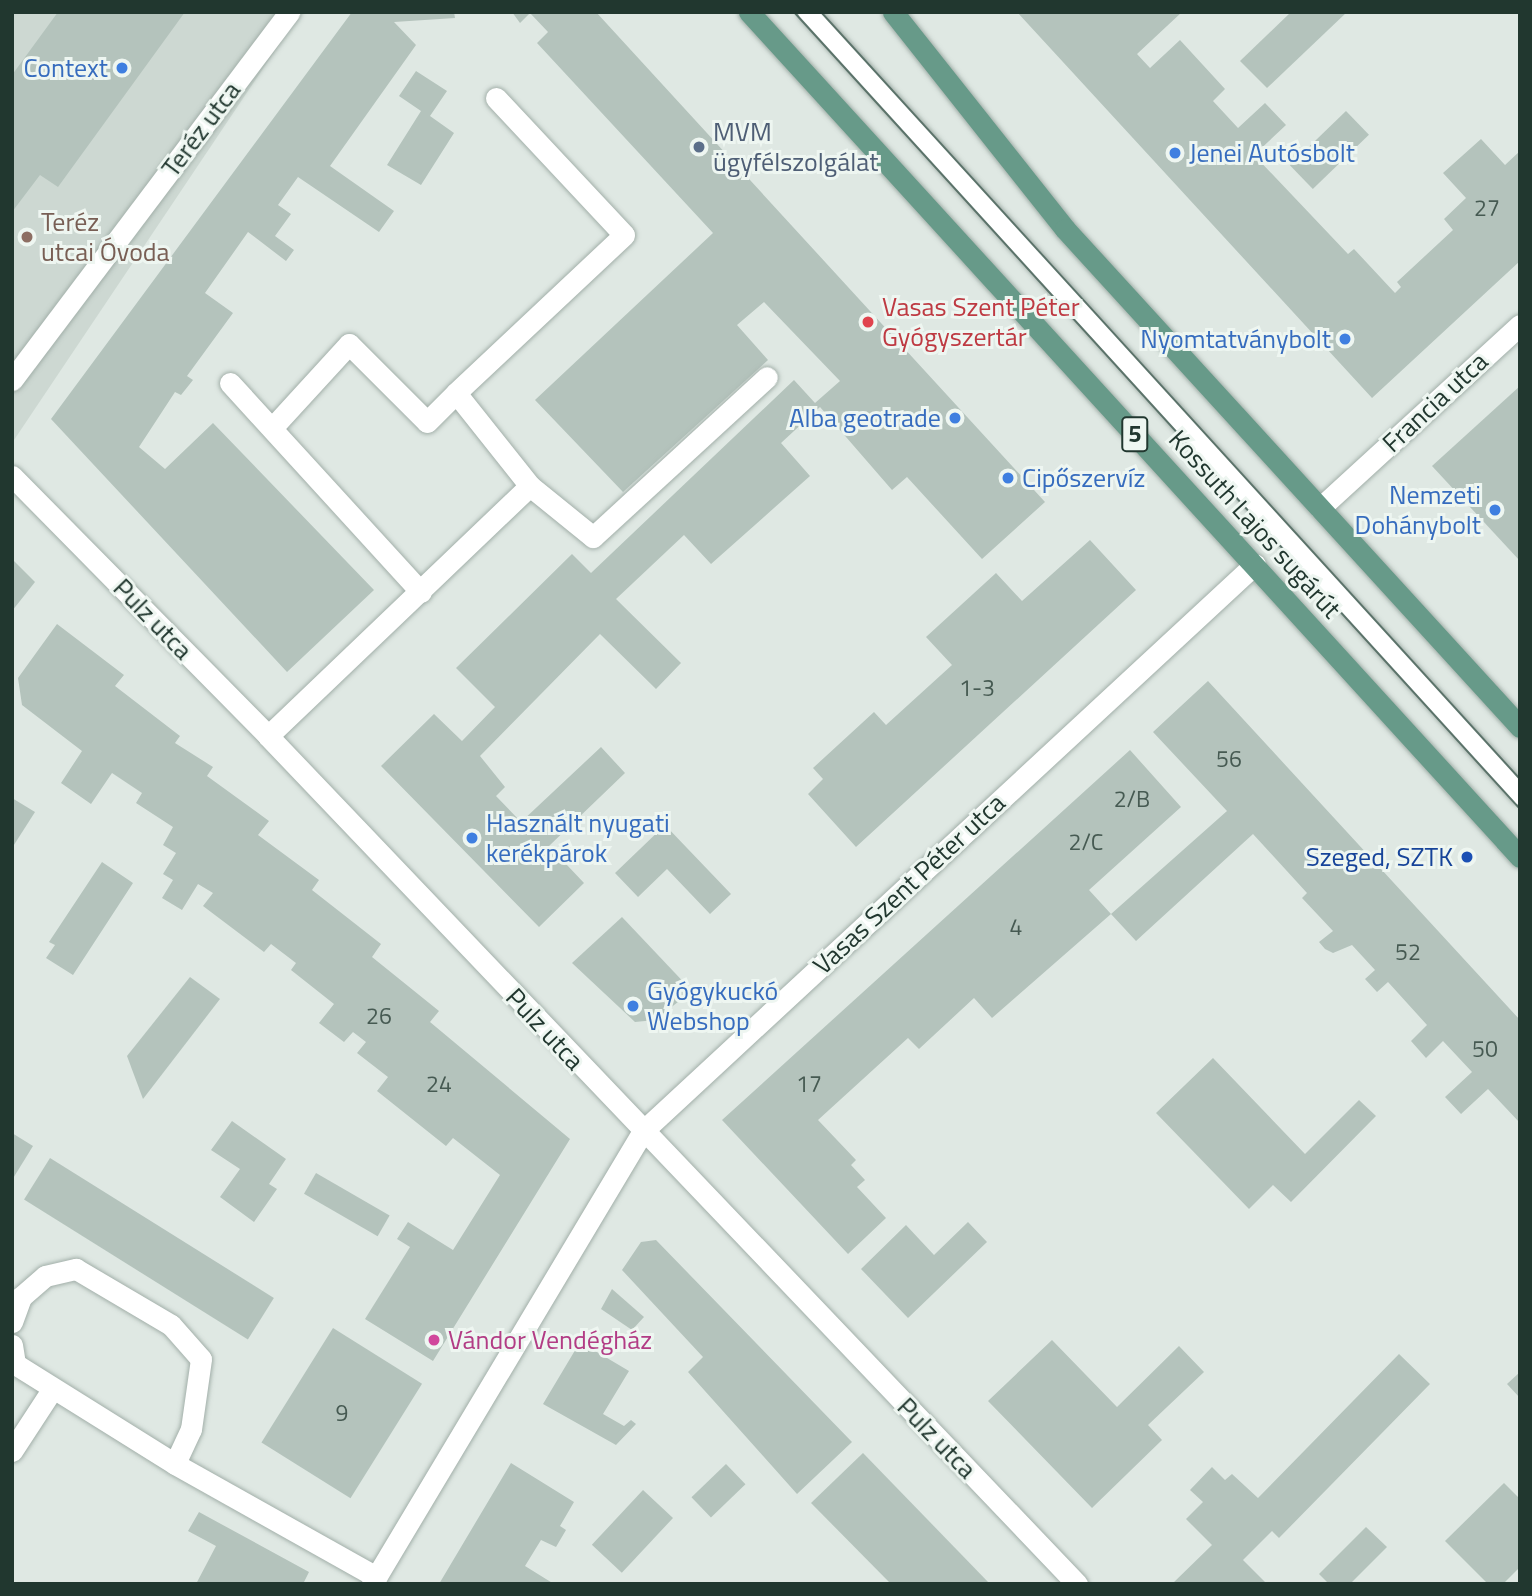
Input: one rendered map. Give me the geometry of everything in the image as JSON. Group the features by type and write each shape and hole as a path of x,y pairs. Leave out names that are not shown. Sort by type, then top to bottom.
{"main road":[{"name":"Kossuth Lajos sugárút","path":"748,12 1520,857"},
{"path":"893,12 1065,229 1520,727"}],"street":[{"name":"Teréz utca","path":"12,380 289,12"},
{"name":"Kossuth Lajos sugárút","path":"808,12 1520,794"},
{"path":"272,428 349,344 427,422 624,235 496,98"},
{"name":"Francia utca","path":"1320,508 1520,325"},
{"path":"456,393 530,486 593,537 767,377"},
{"path":"230,383 421,592"},
{"name":"Pulz utca","path":"12,476 268,736 1077,1584"},
{"path":"268,736 530,486"},
{"name":"Vasas Szent Péter utca","path":"374,1581 643,1131 1255,564"},
{"path":"12,1322 21,1297 45,1276 76,1269 171,1325 201,1359 191,1429 175,1464"},
{"path":"13,1357 54,1388 175,1464 374,1581"},
{"path":"12,1451 54,1388"}],"shaded area":[{"path":"12,12 301,12 12,443"}],"building":[{"path":"58,12 185,12 58,187 40,175 12,212 12,75"},
{"path":"352,12 454,12 455,18 394,22 416,45 330,166 394,211 379,232 298,177 278,205 291,214 275,236 294,250 286,261 248,232 205,293 233,313 187,376 193,380 181,395 175,392 139,447 165,469 213,423 374,590 287,672 51,419"},
{"path":"512,12 596,12 1045,502 982,559 907,477 892,490 820,407 781,443 810,476 711,564 684,535 616,599 681,663 656,689 600,634 480,756 505,787 496,796 521,822 601,747 625,773 549,846 584,883 539,927 381,766 434,714 462,741 495,707 456,668 572,554 591,573 794,380 815,403 840,381 764,302 737,325 768,360 623,492 535,400 713,233 537,43 548,32 530,13 520,23"},
{"path":"1017,12 1182,12 1137,54 1150,68 1180,40 1225,89 1213,101 1238,128 1265,103 1286,125 1254,155 1348,254 1354,249 1395,293 1401,287 1397,282 1453,230 1444,219 1466,198 1443,173 1481,139 1505,165 1520,151 1520,261 1372,398"},
{"path":"1291,12 1347,12 1267,88 1240,61"},
{"path":"416,71 447,91 430,116 454,133 421,185 387,165 421,111 399,96"},
{"path":"1346,111 1369,135 1313,189 1290,165"},
{"path":"1520,386 1520,561 1432,466"},
{"path":"1090,540 1136,590 856,847 808,794 823,779 813,768 874,712 886,725 952,665 926,637 996,573 1022,601"},
{"path":"12,559 35,582 12,611"},
{"path":"57,624 124,675 115,686 180,736 175,743 213,767 207,776 269,821 258,835 319,880 312,890 381,944 372,957 439,1011 430,1022 570,1139 433,1361 365,1319 410,1247 397,1239 408,1222 453,1250 500,1175 453,1138 446,1146 377,1091 388,1077 357,1053 366,1042 353,1032 344,1042 319,1023 334,1004 291,970 296,963 271,944 264,952 203,906 213,893 198,884 182,910 162,898 173,880 163,874 176,853 163,845 173,827 136,803 142,793 112,773 91,804 61,783 82,751 22,705 18,678"},
{"path":"1208,681 1520,1020 1520,1123 1488,1089 1461,1114 1445,1097 1472,1072 1443,1041 1426,1058 1411,1041 1427,1025 1388,982 1377,992 1365,979 1375,970 1352,945 1333,953 1325,949 1319,942 1333,931 1302,898 1307,893 1253,834 1136,941 1111,914 1227,811 1153,732"},
{"path":"1130,750 1181,807 1089,890 1111,914 992,1018 974,998 919,1049 908,1038 818,1120 856,1160 851,1165 865,1180 857,1187 886,1218 848,1254 722,1120"},
{"path":"12,798 35,812 12,848"},
{"path":"665,825 731,894 710,914 667,869 638,897 615,873"},
{"path":"102,862 133,883 73,975 46,958 55,945 49,942"},
{"path":"622,917 692,991 655,1020 635,1022 572,963"},
{"path":"190,977 220,999 143,1099 127,1056"},
{"path":"1213,1058 1305,1154 1359,1100 1376,1116 1291,1202 1273,1185 1249,1209 1156,1113"},
{"path":"232,1121 286,1159 269,1184 277,1189 254,1222 220,1197 240,1169 211,1150"},
{"path":"12,1133 33,1146 12,1180"},
{"path":"50,1158 274,1298 248,1339 24,1200"},
{"path":"316,1173 390,1216 378,1236 304,1194"},
{"path":"968,1222 987,1242 908,1318 861,1269 906,1225 934,1255"},
{"path":"656,1240 852,1442 797,1494 688,1372 703,1357 622,1270 641,1242"},
{"path":"612,1289 644,1317 632,1330 601,1309"},
{"path":"333,1328 422,1384 351,1498 261,1442"},
{"path":"1052,1340 1117,1407 1179,1346 1204,1372 1148,1425 1162,1440 1092,1508 988,1401"},
{"path":"580,1342 629,1371 603,1414 624,1426 631,1420 636,1424 616,1445 543,1404"},
{"path":"1399,1354 1430,1384 1279,1538 1272,1531 1243,1560 1267,1584 1172,1584 1212,1545 1186,1519 1203,1502 1190,1490 1212,1467 1225,1480 1232,1474 1258,1498"},
{"path":"1520,1372 1520,1398 1507,1384"},
{"path":"863,1453 990,1584 891,1584 811,1503"},
{"path":"511,1463 574,1502 560,1526 566,1530 556,1547 541,1540 525,1566 554,1584 439,1584"},
{"path":"726,1464 745,1484 711,1517 691,1497"},
{"path":"1504,1483 1520,1499 1520,1567 1503,1584 1488,1584 1445,1541"},
{"path":"643,1490 673,1518 622,1573 592,1545"},
{"path":"199,1512 309,1572 303,1584 196,1584 216,1546 188,1531"},
{"path":"1366,1527 1387,1547 1350,1584 1329,1584 1319,1574"}],"tram line":[{"path":"794,12 1520,809"},
{"path":"821,12 1520,779"}],"place":[{"name":"Context","path":"122,68"},
{"name":"MVM ügyfélszolgálat","path":"699,147"},
{"name":"Jenei Autósbolt","path":"1175,153"},
{"name":"Teréz utcai Óvoda","path":"27,237"},
{"name":"Vasas Szent Péter Gyógyszertár","path":"868,322"},
{"name":"Nyomtatványbolt","path":"1345,339"},
{"name":"Alba geotrade","path":"955,418"},
{"name":"Cipőszervíz","path":"1008,478"},
{"name":"Nemzeti Dohánybolt","path":"1495,510"},
{"name":"Használt nyugati kerékpárok","path":"472,838"},
{"name":"Szeged, SZTK","path":"1467,857"},
{"name":"Gyógykuckó Webshop","path":"633,1006"},
{"name":"Vándor Vendégház","path":"434,1340"}]}
